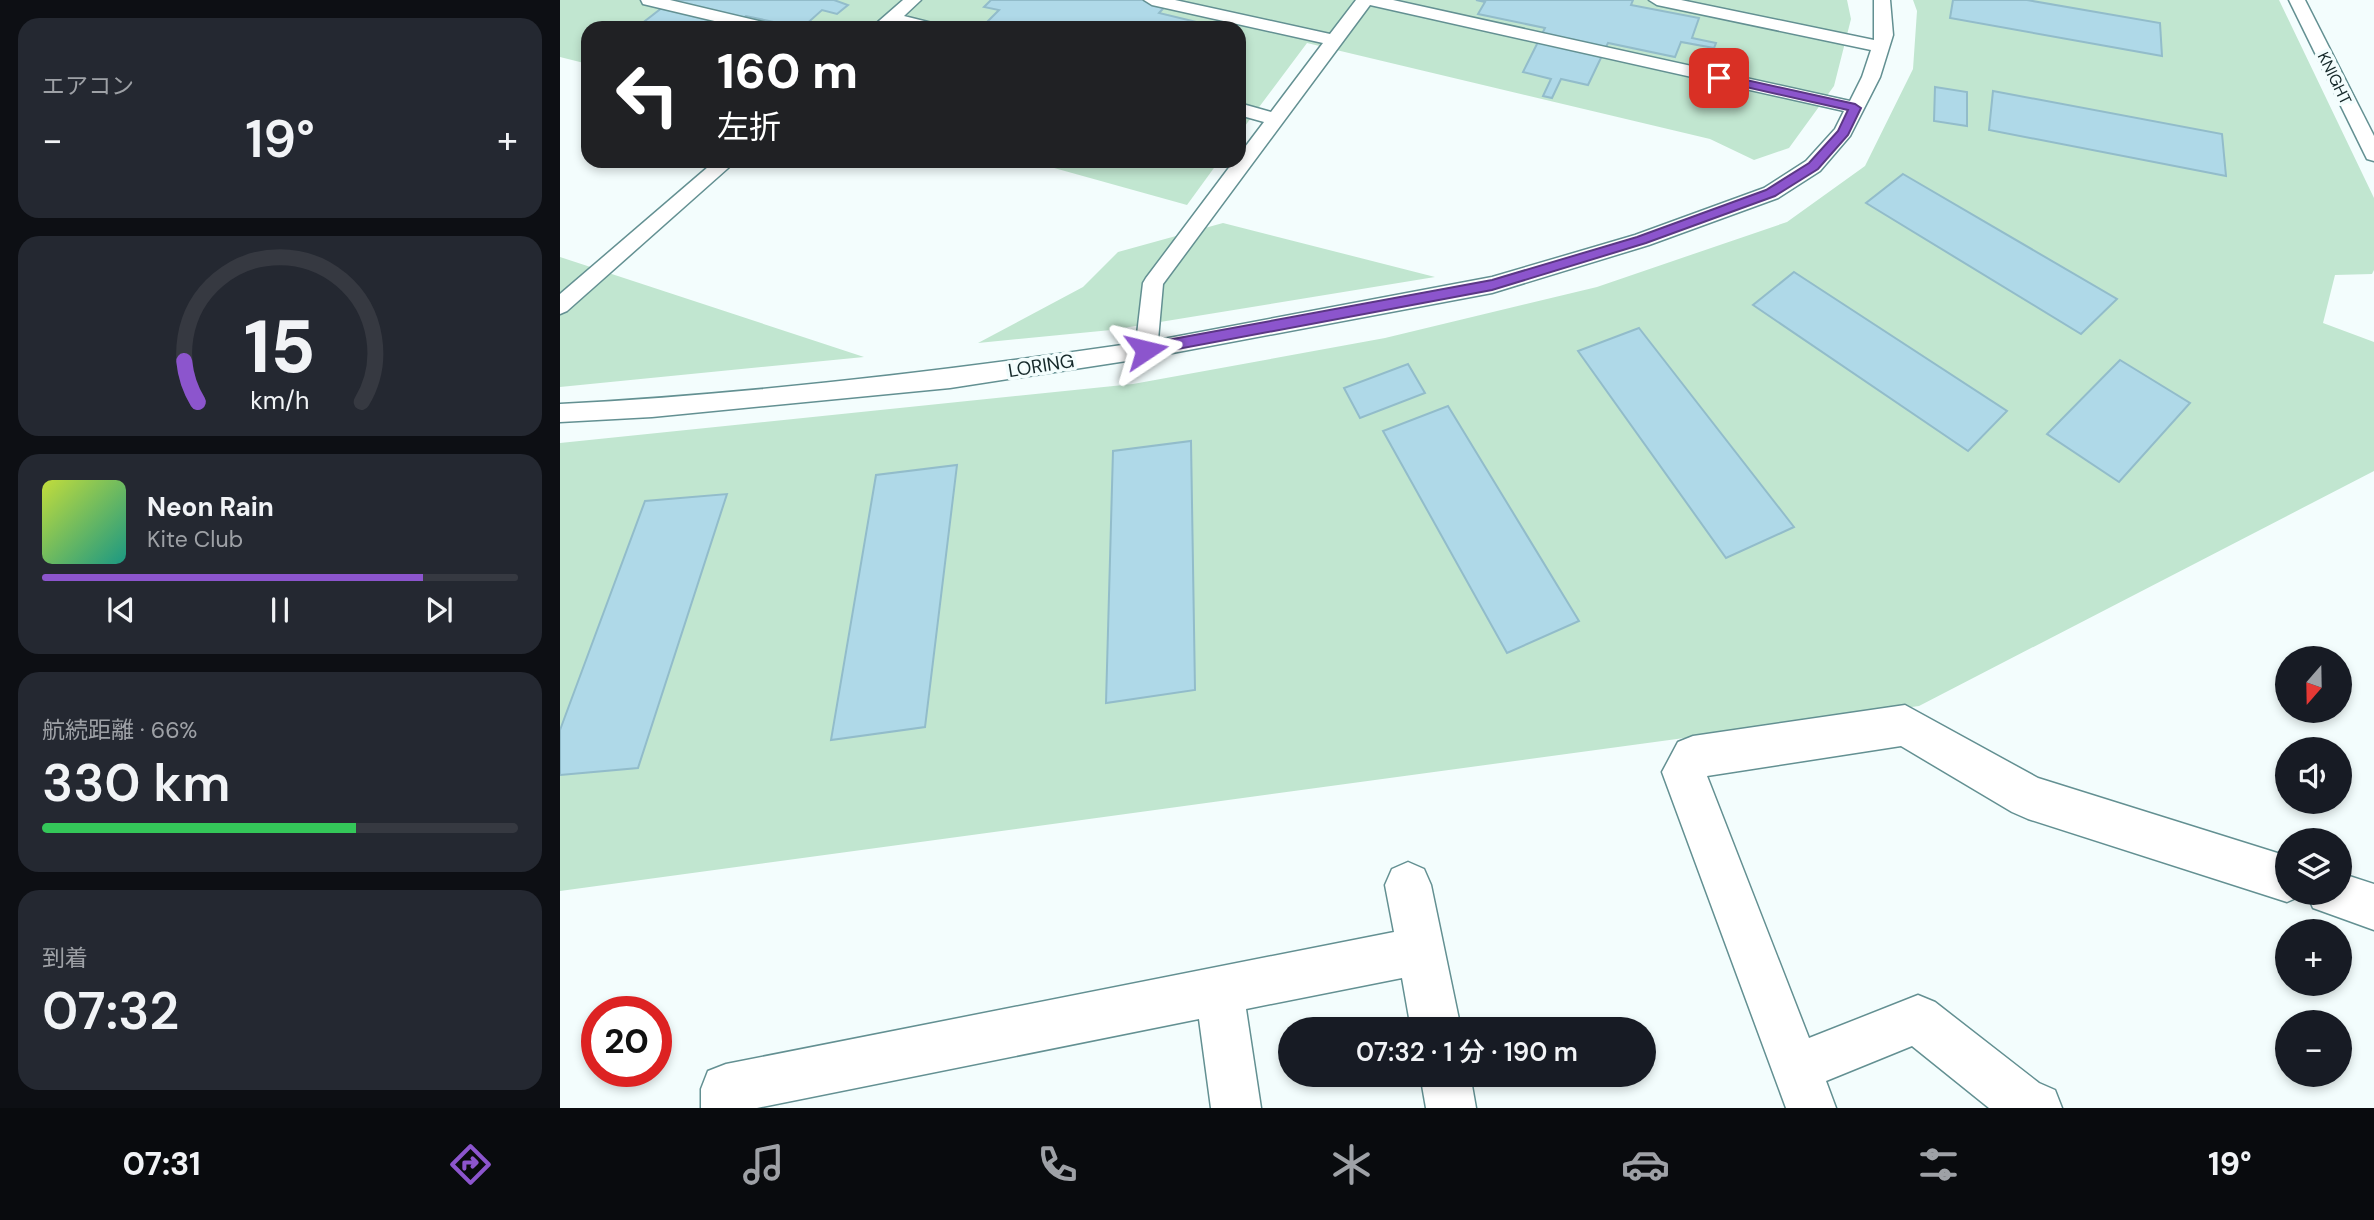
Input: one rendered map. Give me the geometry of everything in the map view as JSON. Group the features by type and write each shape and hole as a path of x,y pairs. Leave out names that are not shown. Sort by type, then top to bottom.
{"street":[{"path":"2037,1108 2023,1103 1918,1019 1803,1088 1684,772 1693,757 1905,725 2028,797 2275,875"},
{"path":"1408,885 1434,1017"},
{"path":"2352,900 2374,907"},
{"path":"726,1108 726,1089 1421,950"},
{"path":"1219,990 1236,1108"},
{"path":"1447,1087 1451,1108"}],"lane":[{"path":"649,0 736,21"},
{"path":"888,21 913,0"},
{"path":"1152,0 1336,41"},
{"path":"1246,161 1368,0 1855,108"},
{"path":"1657,0 1880,47"},
{"name":"LORING","path":"560,413 652,408 950,379 1146,350 1492,285 1642,240 1771,193 1813,166 1843,132 1871,77 1884,35 1882,0"},
{"name":"KNIGHT","path":"2297,0 2374,155"},
{"path":"1246,111 1277,120"},
{"path":"560,306 719,168"},
{"path":"1146,350 1153,283 1240,168"}],"green space":[{"path":"560,0 1847,0 1851,19 1834,86 1789,148 1754,160 1710,139 1307,43 1246,125 1246,21 581,21 581,62 560,57"},
{"path":"1913,0 2279,0 2374,198 2374,270 2372,274 2335,275 2323,323 2374,342 2374,471 1919,706 560,891 560,443 1133,384 1385,338 1597,287 1787,222 1865,166 1913,69 1917,11"},
{"path":"1054,168 1214,168 1187,205"},
{"path":"1223,223 1435,277 1111,330 978,343 1083,287 1118,252"},
{"path":"560,257 864,357 560,387"}],"building":[{"path":"672,0 834,0 848,5 837,14 822,10 810,21 769,21 746,16 739,21 645,21"},
{"path":"991,0 1171,0 1159,13 1192,21 988,21 999,10 984,7"},
{"path":"1476,0 1633,0 1631,5 1699,18 1692,38 1716,43 1714,48 1681,42 1675,57 1608,43 1588,85 1561,79 1552,98 1543,96 1551,79 1523,72 1545,28 1478,14 1485,2"},
{"path":"1953,0 2027,0 2160,23 2162,56 1950,18"},
{"path":"1935,87 1967,92 1967,126 1934,121"},
{"path":"1993,91 2222,134 2226,176 1989,130"},
{"path":"1903,174 2117,299 2081,334 1866,203"},
{"path":"1794,272 2007,411 1968,451 1753,305"},
{"path":"1639,328 1794,527 1726,558 1578,351"},
{"path":"2120,360 2190,403 2119,482 2047,434"},
{"path":"1408,364 1425,393 1360,418 1344,388"},
{"path":"1448,406 1579,621 1507,653 1383,431"},
{"path":"1191,441 1195,690 1106,703 1113,451"},
{"path":"957,465 925,727 831,740 876,475"},
{"path":"727,494 638,768 560,775 560,730 645,501"}],"route":[{"path":"1146,350 1492,285 1642,240 1771,193 1813,166 1843,132 1855,108 1719,78"}]}
